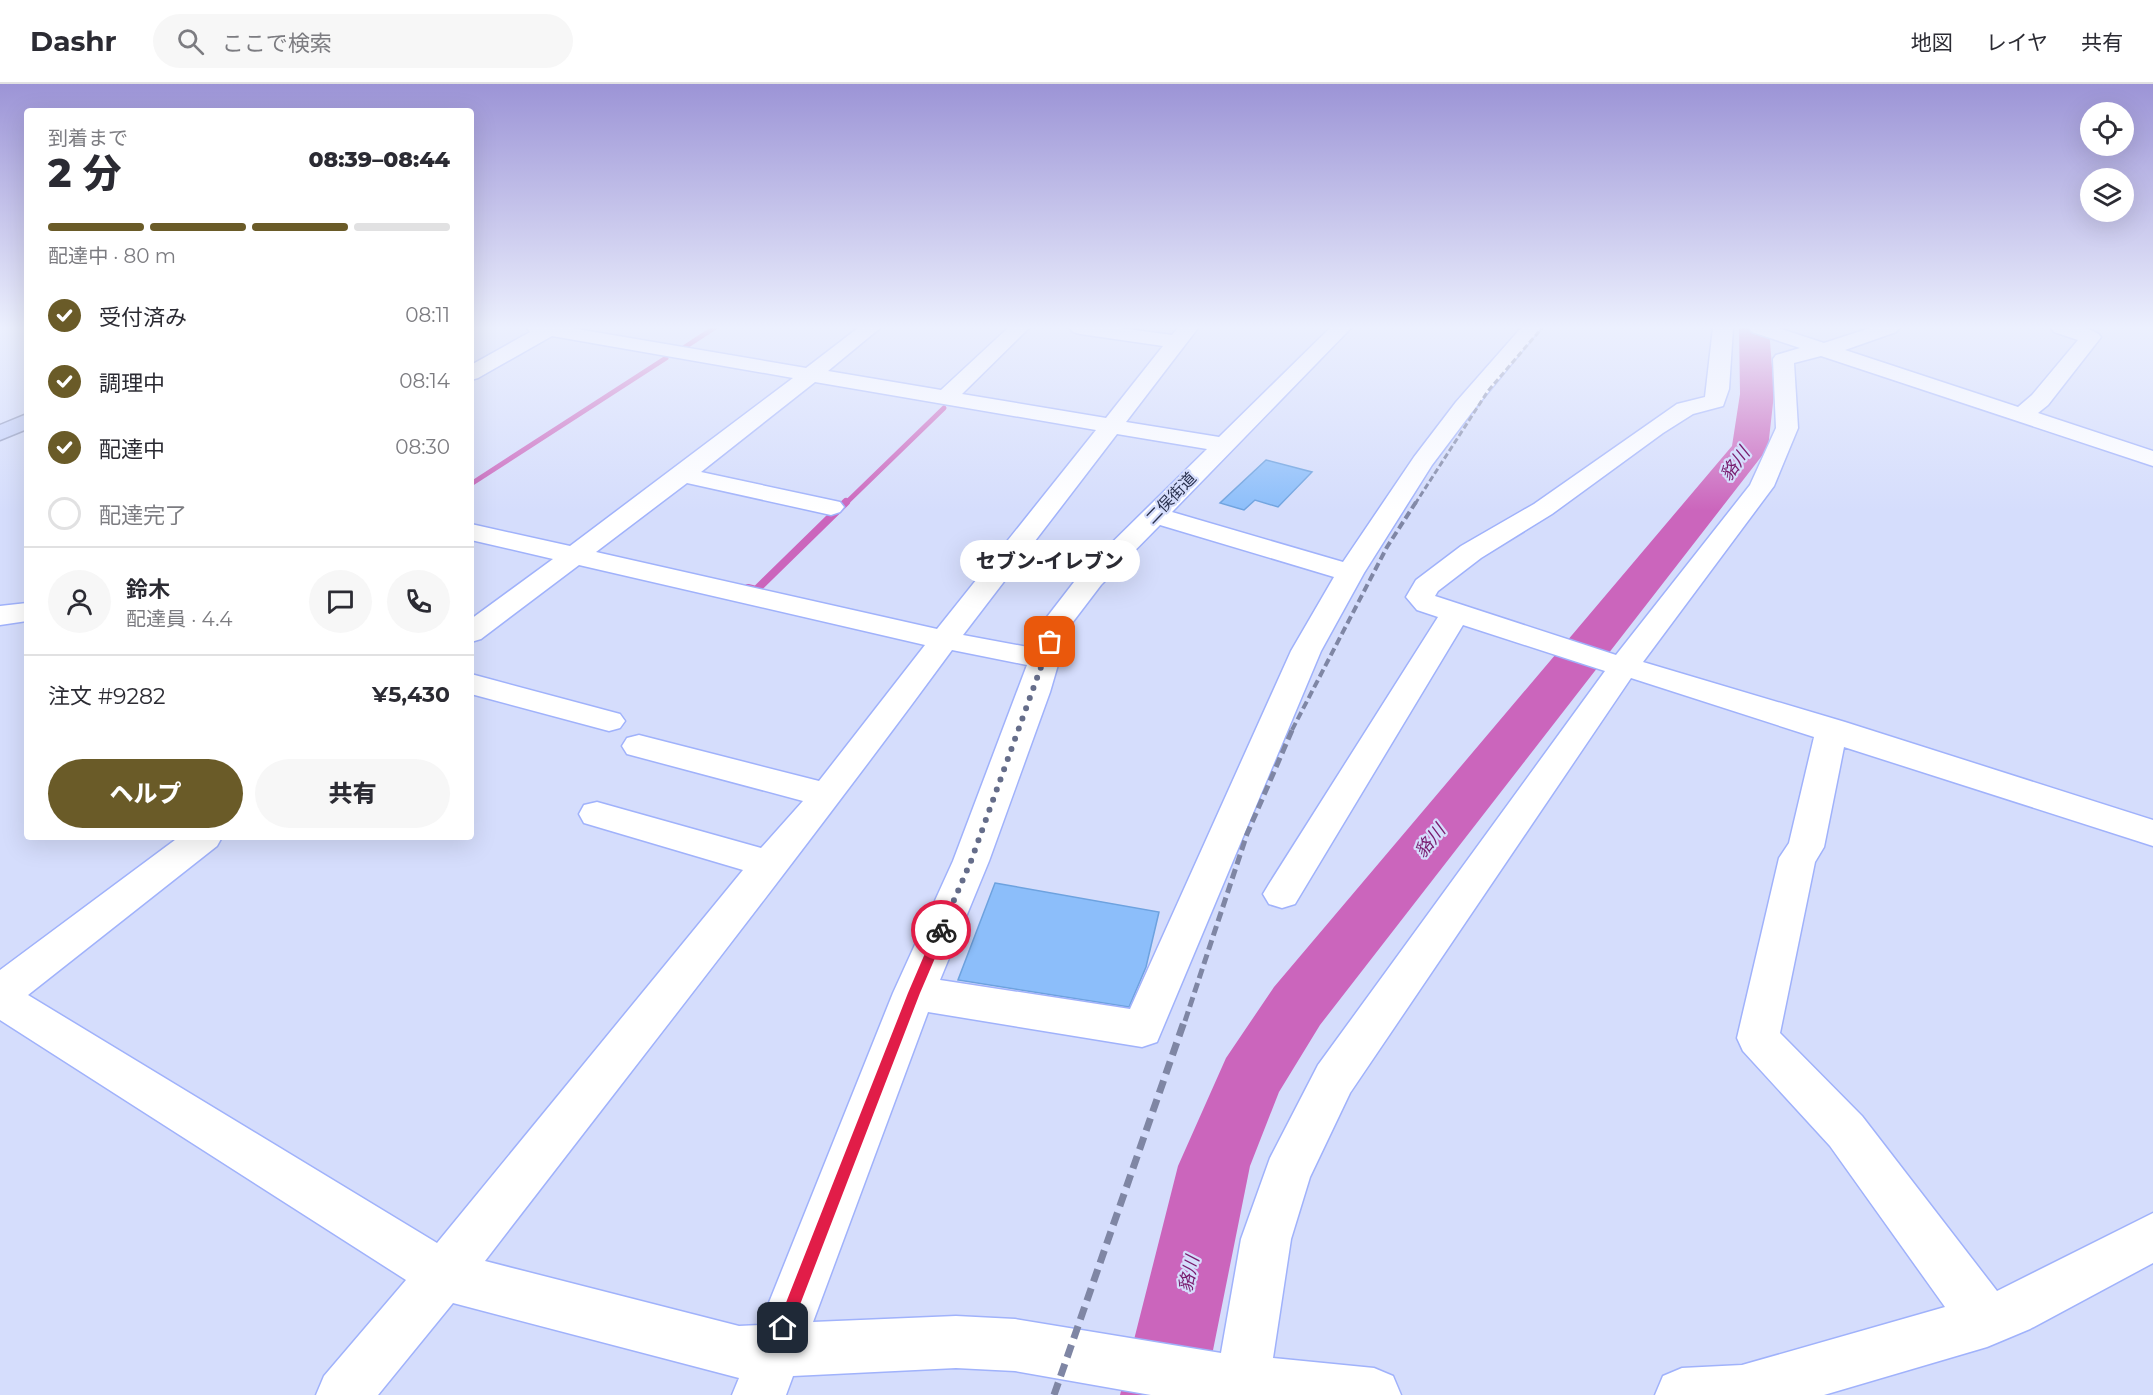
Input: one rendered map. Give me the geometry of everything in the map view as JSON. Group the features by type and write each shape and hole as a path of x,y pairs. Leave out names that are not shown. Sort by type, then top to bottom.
{"street":[{"path":"474,631 682,475 791,389"},
{"path":"897,389 1113,424 1223,445"},
{"path":"946,397 954,389"},
{"path":"343,1395 443,1275 769,864 827,795 944,640 1140,389"},
{"name":"二俣街道","path":"767,1372 914,993 971,861 1055,626 1091,579 1279,389"},
{"path":"914,993 1142,1029 1306,651 1350,573 1422,462 1479,389"},
{"path":"1718,389 1715,401 1685,409 1543,509 1471,552 1426,586 1420,597 1427,604 1559,647 1833,730 2153,833"},
{"path":"1225,1379 1287,1174 1334,1079 1614,664 1762,486 1787,428 1785,389"},
{"path":"1941,389 2153,459"},
{"path":"2021,416 2049,389"},
{"path":"682,475 831,507"},
{"path":"1155,515 1350,573"},
{"path":"474,533 571,557 944,640 1044,659"},
{"path":"0,616 7,613 24,612"},
{"path":"1282,894 1456,612"},
{"path":"474,685 609,721"},
{"path":"1833,730 1825,756 1806,847 1797,858 1758,1038 1846,1131 1987,1322"},
{"path":"639,746 827,795"},
{"path":"597,814 769,864"},
{"path":"0,993 200,840"},
{"path":"0,999 443,1275 739,1352 767,1372 956,1342 1016,1345 1225,1379 1374,1395"},
{"path":"1682,1395 1742,1392 1987,1322 2153,1236"}],"building":[{"path":"1266,460 1312,472 1278,507 1255,500 1244,510 1220,503"},
{"path":"995,883 1159,912 1146,967 1129,1007 958,980"}],"waterway":[{"path":"474,482 618,389"},
{"name":"貉川","path":"1162,1395 1214,1166 1250,1079 1297,1006 1750,448 1757,389"},
{"path":"845,504 944,408"},
{"path":"748,588 756,590 846,502"}],"railway":[{"path":"1415,504 1490,389"},
{"path":"1293,728 1387,547 1416,502"},
{"path":"1185,1021 1247,834 1293,728"},
{"path":"1054,1395 1185,1019"}],"way so far":[{"path":"941,930 971,861 1034,692 1050,642"}],"place":[{"name":"セブン-イレブン","path":"1050,642"}],"route":[{"path":"783,1328 914,993 941,930"}]}
